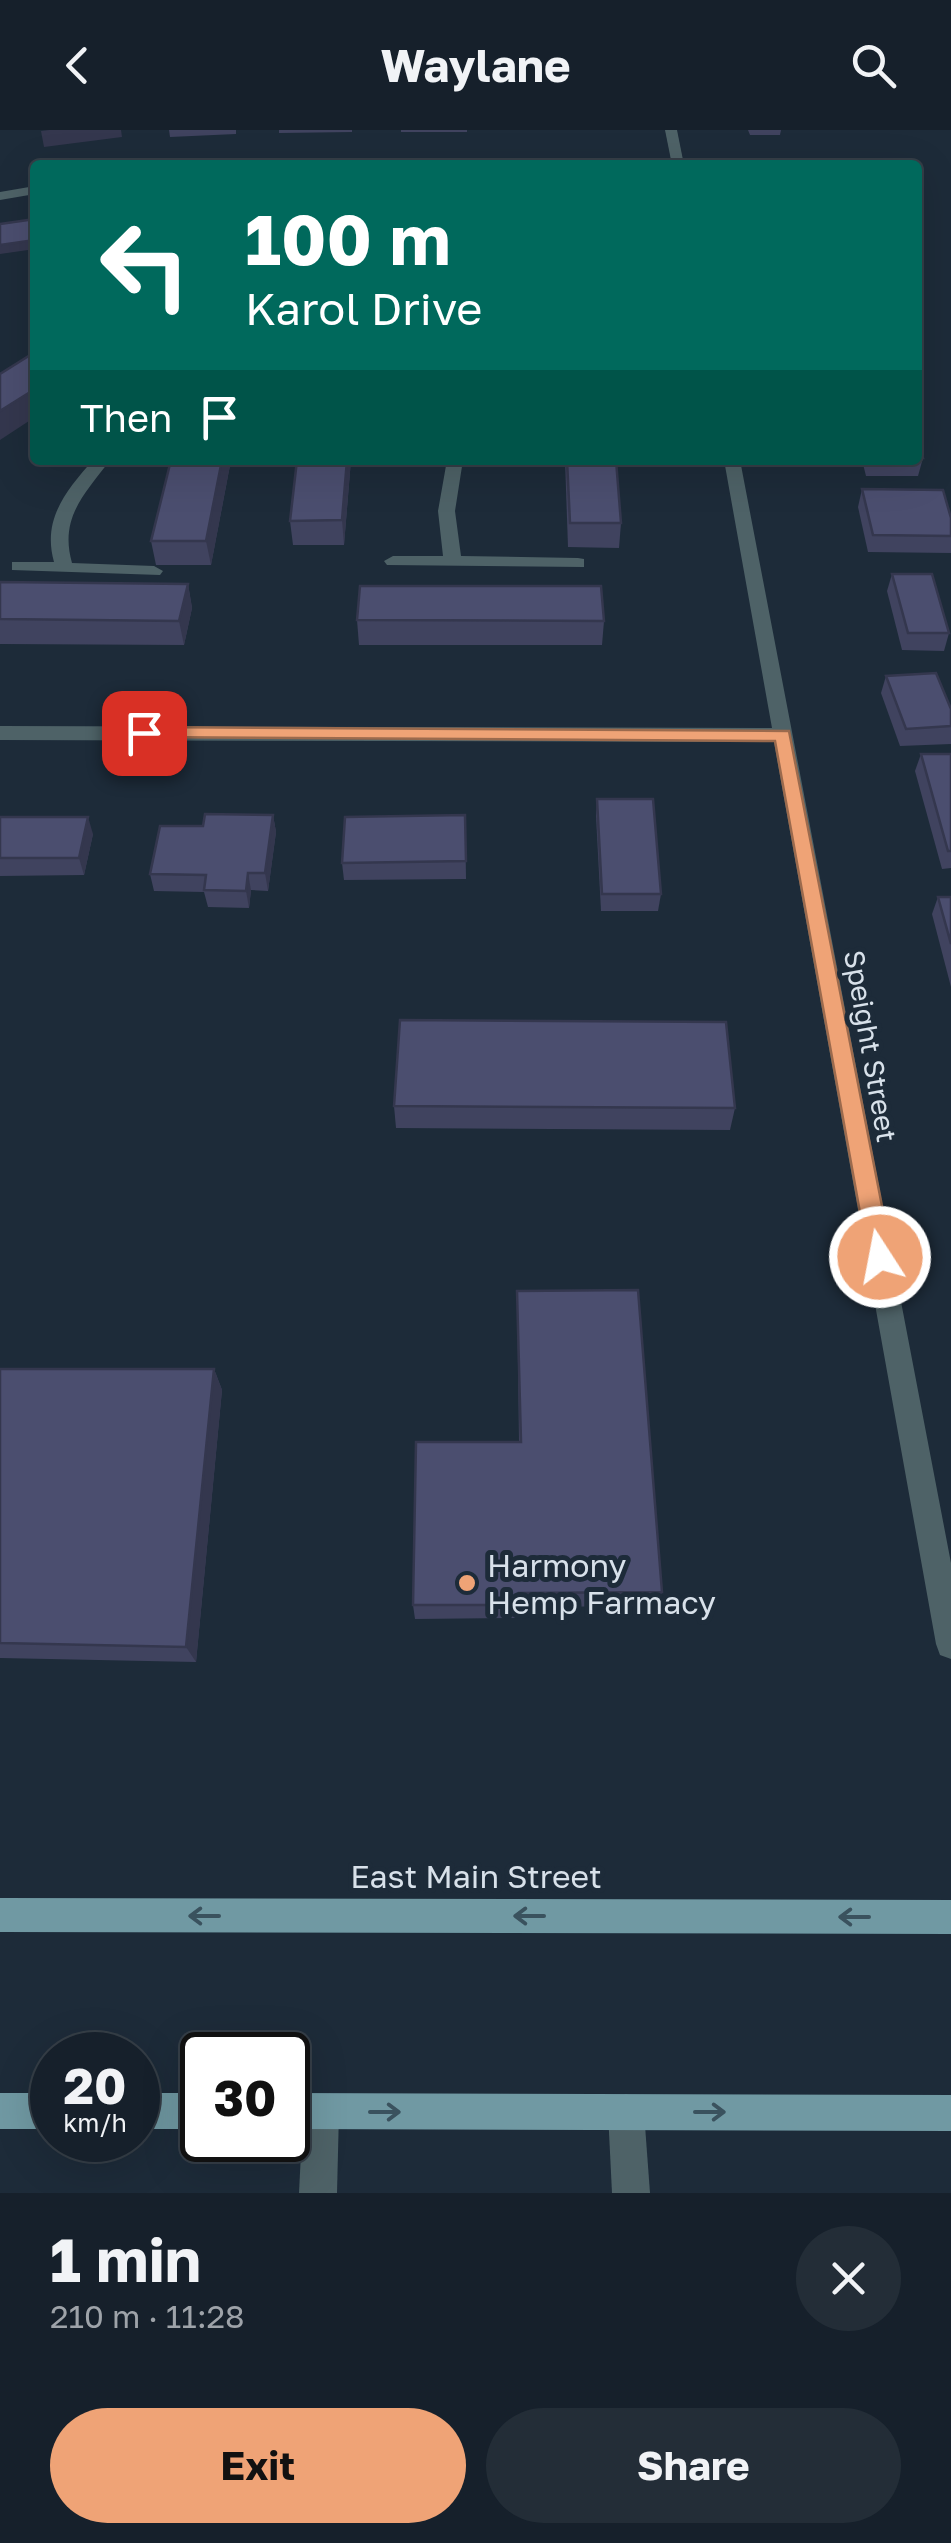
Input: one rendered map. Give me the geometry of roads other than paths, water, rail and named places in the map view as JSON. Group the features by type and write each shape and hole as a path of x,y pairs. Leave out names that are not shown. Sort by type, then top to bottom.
{"main road":[{"name":"East Main Street","path":"0,1916 951,1917"},
{"path":"0,2111 30,2112"},
{"path":"310,2112 951,2113"}],"street":[{"path":"671,130 677,160"},
{"path":"0,196 30,191"},
{"path":"64,567 58,550 64,505 98,465"},
{"path":"453,465 446,502 453,562"},
{"name":"Speight Street","path":"733,465 951,1644"},
{"path":"393,561 578,563"},
{"path":"18,566 154,571"},
{"path":"0,733 783,736"},
{"path":"626,2112 631,2193"},
{"path":"310,2147 318,2193"}],"place":[{"name":"Harmony Hemp Farmacy","path":"467,1583"}]}
